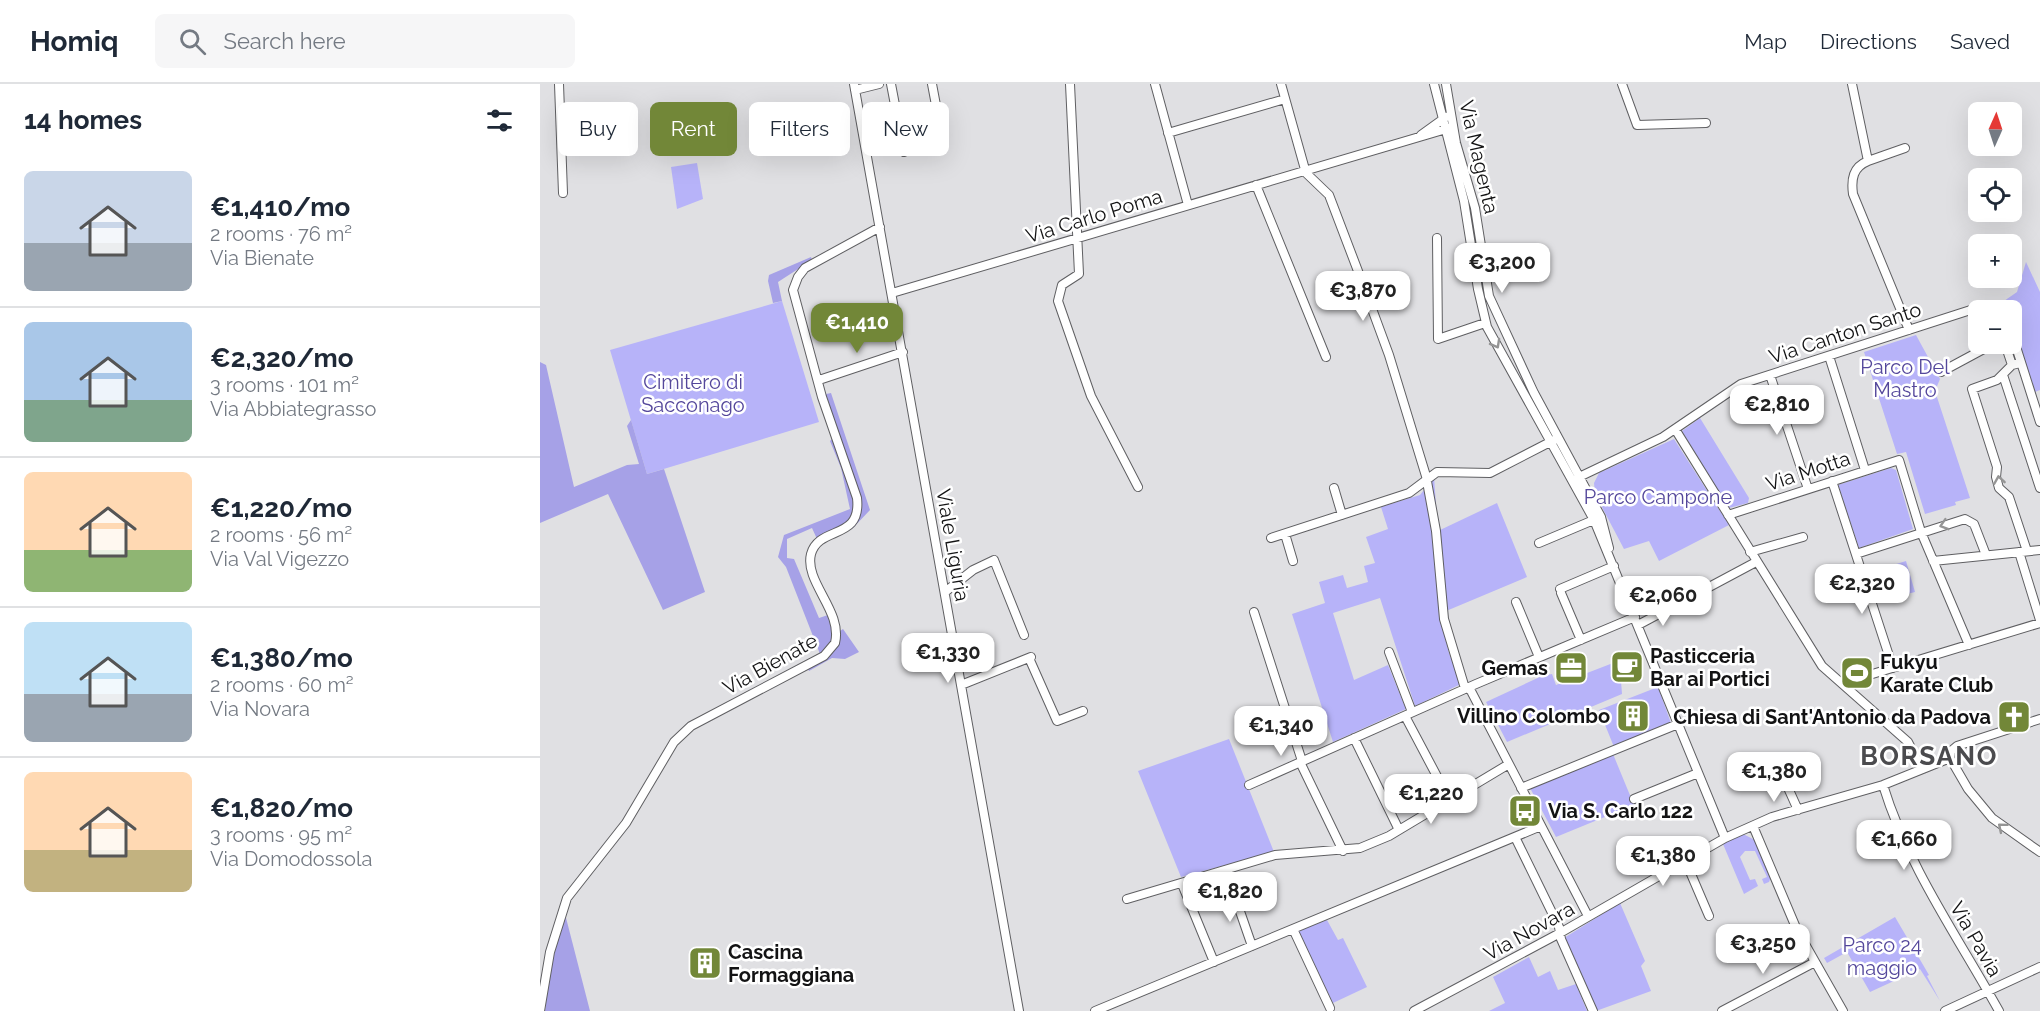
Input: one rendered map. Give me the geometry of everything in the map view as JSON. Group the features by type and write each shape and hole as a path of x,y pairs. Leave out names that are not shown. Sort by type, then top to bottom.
{"street":[{"path":"559,84 562,193"},
{"path":"879,84 855,87 880,227"},
{"path":"891,84 894,102"},
{"path":"932,84 935,102"},
{"path":"1070,84 1079,274 1062,285 1058,301 1091,396 1138,487"},
{"path":"1155,84 1188,205"},
{"path":"1281,84 1305,170 1307,175 1324,187 1330,197 1389,355 1426,481 1436,531 1444,619 1464,685 1468,688 1509,764 1588,916"},
{"name":"Via Magenta","path":"1434,84 1447,118"},
{"name":"Via Magenta","path":"1446,84 1449,129 1475,212 1485,323 1555,439 1598,518 1614,566 1725,838"},
{"path":"1622,84 1637,125 1706,123"},
{"path":"1852,84 1868,161"},
{"path":"1168,133 1285,99"},
{"path":"1417,137 1447,118"},
{"name":"Via Carlo Poma","path":"892,293 1449,129"},
{"path":"1905,148 1860,164 1854,172 1853,194 1908,330"},
{"path":"1256,185 1326,357"},
{"name":"Viale Liguria","path":"880,227 1019,1011"},
{"name":"Via Bienate","path":"540,1011 550,952 567,898 626,823 674,742 691,726 824,656 835,643 836,623 812,568 811,555 820,542 851,525 857,514 858,502 794,298 796,279 808,267 880,227"},
{"path":"1437,238 1438,339 1485,323"},
{"name":"Via Magenta","path":"1482,288 1555,439"},
{"name":"Via Canton Santo","path":"1576,479 1675,429 1739,385 1968,311"},
{"path":"819,380 903,352"},
{"path":"1941,372 1974,354"},
{"path":"2010,354 2031,396 2040,422"},
{"path":"2015,354 2016,364"},
{"path":"1828,356 1865,470"},
{"path":"1845,686 1856,679 2040,622 2023,552 2022,537 2008,496 1999,488 1996,477 1997,467 1972,389 1996,381 2016,364"},
{"path":"1770,375 1808,489"},
{"path":"2002,375 2040,488"},
{"path":"2031,396 2040,392"},
{"path":"1675,429 1822,666 1911,745 1922,769"},
{"path":"1271,538 1409,493 1441,472 1489,474 1555,439"},
{"name":"Via Motta","path":"1728,515 1898,459 1921,532"},
{"path":"1832,481 1893,668"},
{"path":"1334,488 1342,515"},
{"path":"1539,543 1598,518"},
{"path":"1856,554 1968,519 1974,524 1986,555"},
{"path":"1921,532 1969,645"},
{"path":"1285,534 1293,561"},
{"path":"1750,552 1803,537"},
{"path":"2009,553 2022,537"},
{"path":"1934,561 2040,550"},
{"path":"945,592 973,570 994,560 1024,635"},
{"path":"1249,785 1539,657 1637,621 1756,562"},
{"path":"1581,640 1561,591 1614,566"},
{"path":"1516,602 1539,657"},
{"path":"1254,612 1301,762 1342,851"},
{"path":"1389,652 1409,714 1449,799"},
{"path":"962,685 1030,658 1057,721 1083,711"},
{"name":"Via Novara","path":"1414,1011 1560,933 1725,838 1753,825 1798,810 1883,786 1950,758 1950,752 1955,747 2040,719"},
{"path":"1521,788 1678,724"},
{"path":"1354,738 1399,830"},
{"path":"1950,758 1968,789 1992,818 2040,852"},
{"path":"1127,899 1289,853 1342,851 1366,846 1399,830 1509,764"},
{"path":"1771,773 1780,770 1798,810"},
{"path":"1634,799 1698,773"},
{"name":"Via Pavia","path":"1883,786 1896,825 1913,860 1999,1011"},
{"path":"1753,825 1797,930 1843,1011"},
{"path":"1095,1011 1541,826"},
{"path":"1515,837 1593,1011"},
{"path":"1685,860 1709,916"},
{"path":"1226,871 1252,946"},
{"path":"1182,884 1214,962"},
{"path":"1293,929 1330,1008"},
{"path":"1722,1011 1815,962"},
{"path":"1945,1011 2040,967"}],"green space":[{"path":"697,163 703,199 677,209 671,167"},
{"path":"2026,262 2040,292 2040,390 2035,392 2022,353 2022,300 2005,300 2017,292 2018,288 2022,288 2022,275"},
{"name":"Cimitero di Sacconago","path":"782,301 819,422 647,474 610,350"},
{"name":"Parco Del Mastro","path":"1916,335 1940,379 1935,391 1970,498 1955,502 1956,505 1925,514 1906,452 1897,454 1864,352"},
{"path":"1700,418 1749,498 1748,503 1729,508 1682,431"},
{"name":"Parco Campone","path":"1674,439 1729,525 1659,561 1649,541 1624,549 1595,494 1594,483 1599,473"},
{"path":"1891,468 1896,470 1913,529 1859,548 1838,485"},
{"path":"1434,477 1438,531 1497,503 1527,577 1439,614 1449,653 1461,684 1415,706 1380,598 1333,613 1354,680 1388,665 1406,709 1333,742 1292,614 1325,603 1319,582 1343,575 1347,588 1368,582 1364,566 1375,563 1366,537 1388,529 1381,507 1420,495"},
{"path":"1906,561 1915,592 1899,596 1890,566"},
{"path":"1613,663 1621,681 1622,694 1507,742 1486,702 1542,676 1552,674 1556,685"},
{"path":"1658,687 1671,723 1614,747 1599,710"},
{"path":"1229,739 1274,852 1181,877 1138,771"},
{"path":"1613,754 1634,805 1556,837 1530,788"},
{"path":"1743,834 1755,840 1771,877 1769,882 1764,884 1762,879 1767,877 1755,851 1745,851 1740,857 1750,880 1755,879 1758,886 1744,894 1723,844"},
{"path":"1620,903 1645,961 1641,966 1651,991 1596,1011 1564,938"},
{"name":"Parco 24 maggio","path":"1895,917 1929,975 1927,976 1940,1001 1920,969 1870,992 1847,952 1827,963 1824,958"},
{"path":"1327,920 1338,940 1343,938 1367,987 1333,1003 1298,931"},
{"path":"1529,957 1538,977 1550,971 1558,990 1576,984 1587,1011 1489,1011 1505,1003 1493,977"}],"shaded area":[{"path":"811,257 812,260 778,282 782,301 773,303 768,281 769,275"},
{"path":"540,362 546,365 574,487 627,465 639,464 627,426 631,420 647,474 664,469 705,592 663,610 608,494 540,523"},
{"path":"831,393 870,510 852,529 860,513 859,496 826,394"},
{"path":"834,437 856,506 848,523 817,539 812,528 787,539 787,558 794,559 819,618 828,615 833,630 832,644 820,654 786,567 778,557 784,535 850,509 841,468 830,441"},
{"path":"843,629 859,652 845,659 832,658 809,671 807,667 838,640 840,631"},
{"path":"564,910 590,1011 545,1011 549,978"}],"place":[{"name":"Pasticceria Bar ai Portici","path":"1627,667"},
{"name":"Gemas","path":"1571,668"},
{"name":"Fukyu Karate Club","path":"1857,673"},
{"name":"Villino Colombo","path":"1633,716"},
{"name":"Chiesa di Sant'Antonio da Padova","path":"2014,717"},
{"name":"Via S. Carlo 122","path":"1525,811"},
{"name":"Cascina Formaggiana","path":"705,963"}],"district":[{"name":"BORSANO","path":"1929,756"}]}
